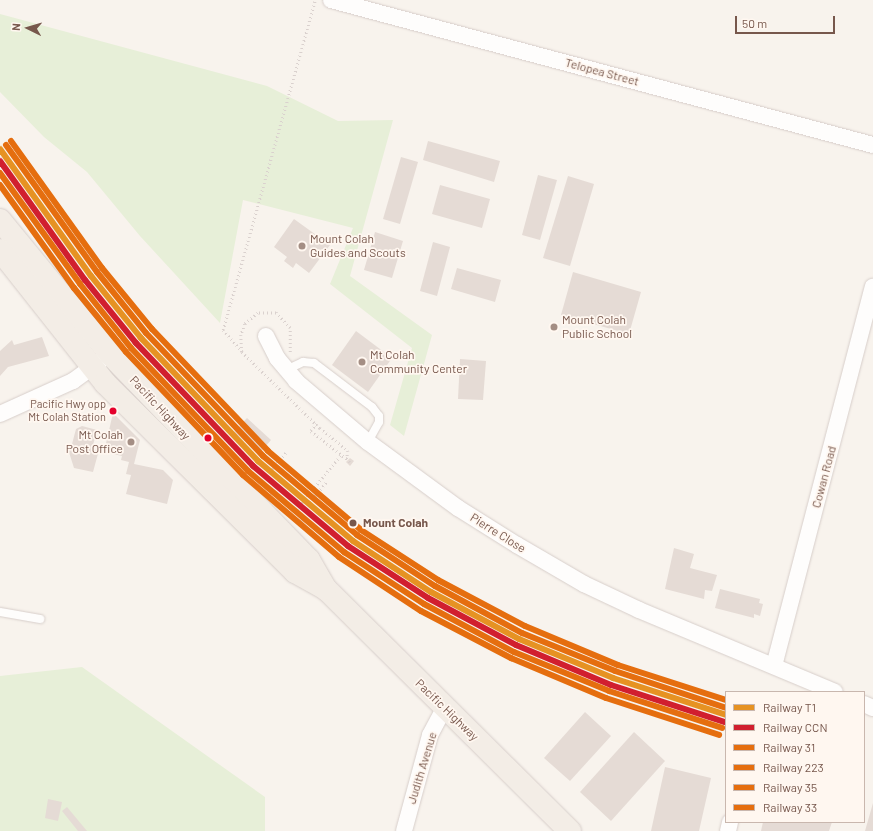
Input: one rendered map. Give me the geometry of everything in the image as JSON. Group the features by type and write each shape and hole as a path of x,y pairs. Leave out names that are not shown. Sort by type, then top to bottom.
{"main road":[{"name":"Pacific Highway","path":"0,220 110,354 309,560 326,589 570,831"},
{"name":"Pacific Highway","path":"0,250 92,368 184,463 295,572 326,589"}],"street":[{"name":"Telopea Street","path":"331,0 366,4 873,145"},
{"path":"0,237 10,247 27,254"},
{"name":"Cowan Road","path":"774,666 873,287"},
{"name":"Pierre Close","path":"266,336 286,370 368,442 458,508 584,584 639,610 833,691"},
{"path":"0,414 73,381 110,354"},
{"name":"Judith Avenue","path":"404,831 423,755 430,735 445,707"}],"lane":[{"path":"286,370 303,362 314,363 372,407 379,416 379,422 368,442"},
{"path":"0,612 40,619"}],"path":[{"path":"242,352 223,330 315,0"},
{"path":"317,424 311,431 350,462"},
{"path":"272,469 287,450"},
{"path":"294,512 341,455"},
{"path":"279,460 322,496 317,493"},
{"path":"310,502 326,482"},
{"path":"274,492 294,512 304,519 299,516 294,521"}],"green space":[{"path":"0,14 267,86 338,121 393,120 350,276 432,335 404,436 390,425 412,348 330,284 353,228 243,200 220,323 140,236 87,172 44,137 0,92"},
{"path":"82,667 265,797 265,831 0,831 0,676"}],"building":[{"path":"428,141 500,161 494,182 423,160"},
{"path":"401,157 418,162 400,224 383,219"},
{"path":"538,175 557,180 540,240 522,235"},
{"path":"568,176 594,184 570,266 543,258"},
{"path":"440,185 490,199 482,228 432,214"},
{"name":"Mount Colah Guides and Scouts","path":"294,219 330,245 309,273 296,263 293,268 284,261 287,257 274,247"},
{"path":"375,232 403,241 392,278 364,270"},
{"path":"433,242 450,247 437,296 420,291"},
{"path":"457,268 501,280 495,302 451,289"},
{"path":"573,272 641,292 629,334 561,315"},
{"name":"Mt Colah Community Center","path":"356,331 392,358 368,392 332,365"},
{"path":"42,337 49,356 8,367 0,376 0,351 12,340 14,345"},
{"path":"460,359 486,361 483,400 458,399"},
{"path":"113,413 140,440 134,464 163,470 173,480 167,504 126,494 131,475 126,474 129,462 121,460 122,456 104,452"},
{"path":"247,418 271,440 259,454 234,432"},
{"path":"82,426 97,430 92,449 99,450 93,472 74,468 67,446 72,444 76,429"},
{"path":"350,458 354,461 350,466 346,462"},
{"path":"304,515 308,519 304,523 300,520"},
{"path":"674,548 694,554 690,568 717,575 712,591 705,590 704,599 665,589"},
{"path":"720,589 760,599 759,603 763,604 760,616 754,614 754,618 715,608"},
{"path":"585,712 611,736 570,781 544,758"},
{"path":"634,732 665,761 611,821 580,792"},
{"path":"665,767 711,778 699,831 651,831"},
{"path":"48,799 62,802 58,821 45,818"},
{"path":"873,803 873,831 865,831"},
{"path":"67,807 87,831 78,831 62,811"},
{"path":"763,823 832,823 829,831 761,831"}],"rail line":[{"name":"35","path":"11,141 102,268 152,329 268,451 361,530 438,580 525,626 618,665 725,700"},
{"name":"31","path":"6,145 97,272 146,333 263,456 357,535 435,586 522,633 615,671 725,708"},
{"name":"T1","path":"0,149 91,276 141,338 258,461 353,541 431,592 519,639 613,678 725,715"},
{"name":"CCN","path":"0,161 85,280 136,343 253,466 348,546 428,598 516,645 611,685 724,722"},
{"name":"223","path":"0,173 80,284 131,348 248,471 344,552 424,604 514,652 609,691 722,728"},
{"name":"33","path":"0,185 74,288 126,352 243,475 339,557 421,611 511,658 606,698 719,735"}],"place":[{"name":"Mount Colah Guides and Scouts","path":"302,246"},
{"name":"Mount Colah Public School","path":"554,327"},
{"name":"Mt Colah Community Center","path":"362,362"},
{"name":"Pacific Hwy opp Mt Colah Station","path":"113,411"},
{"name":"Mt Colah Post Office","path":"131,442"},
{"name":"Mount Colah","path":"353,523"}]}
